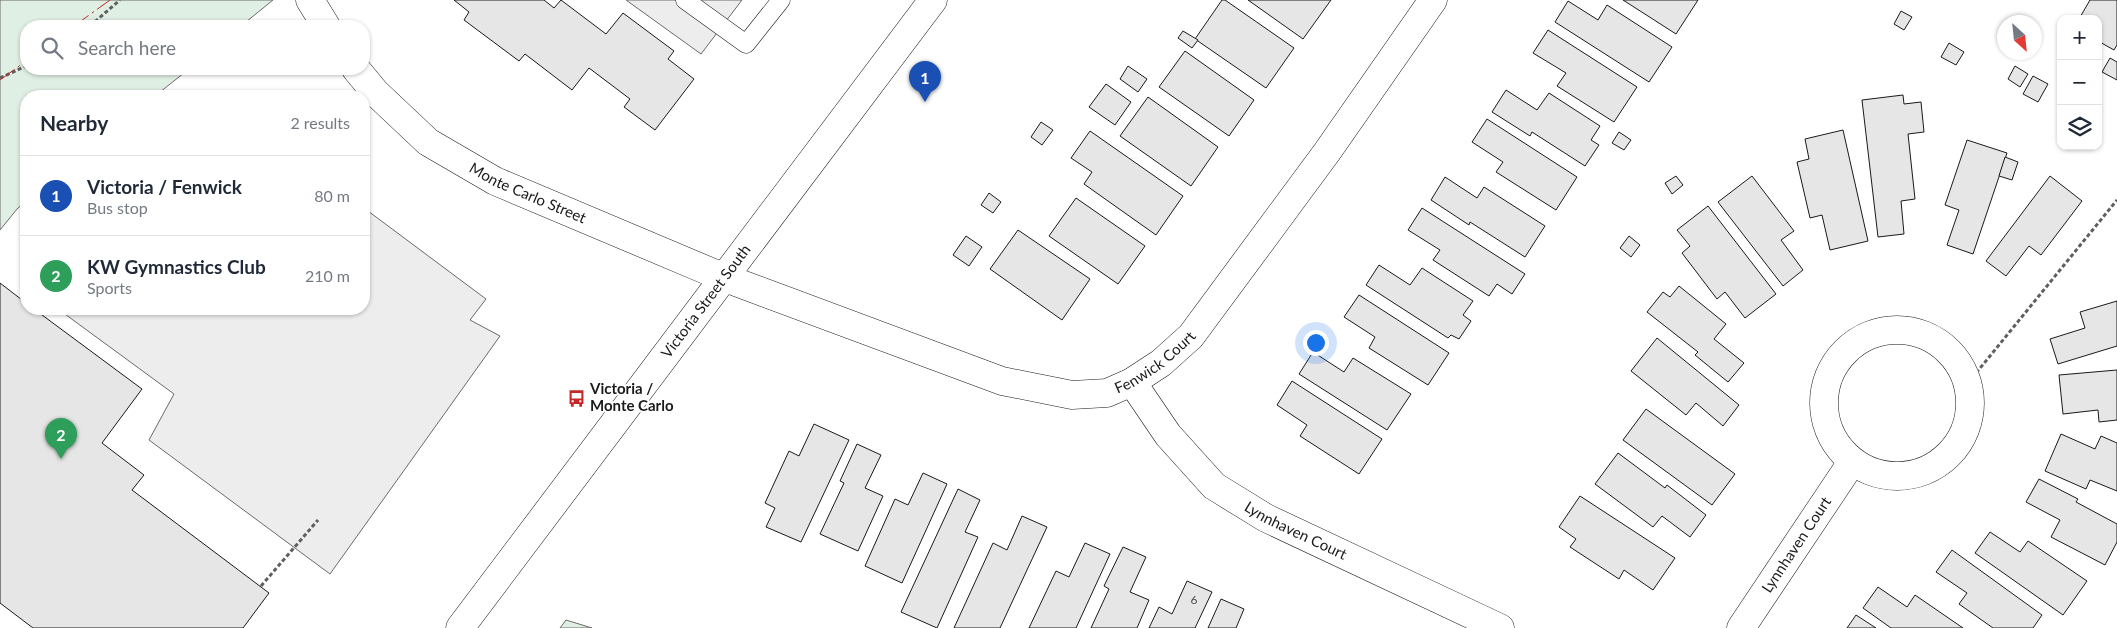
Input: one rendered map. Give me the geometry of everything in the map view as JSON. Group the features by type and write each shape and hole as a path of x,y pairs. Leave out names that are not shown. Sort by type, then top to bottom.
{"street":[{"name":"Victoria Street South","path":"460,628 933,0"},
{"name":"Fenwick Court","path":"725,278 1002,381 1072,395 1107,393 1132,382 1161,363 1191,336 1327,152 1433,0"},
{"path":"312,1 323,20"},
{"name":"Monte Carlo Street","path":"361,75 375,92 428,142 495,181 725,278"},
{"path":"1907,330 1928,336 1955,357 1968,383 1970,415 1962,437 1949,455 1928,470 1910,476 1884,476 1852,462 1838,447 1826,424 1824,386 1830,372 1844,351 1874,332 1907,330"},
{"name":"Lynnhaven Court","path":"1132,382 1168,435 1214,486 1266,518 1500,628"},
{"name":"Lynnhaven Court","path":"1741,628 1852,462"}],"lane":[{"path":"685,0 746,44 781,0"}],"path":[{"path":"97,20 120,0"},
{"path":"0,78 20,69"},
{"path":"1968,383 2117,200"},
{"path":"261,586 318,520"}],"green space":[{"path":"0,0 273,0 248,20 20,20 20,75 181,75 163,90 20,90 20,206 0,230"},
{"path":"566,620 592,628 560,628"}],"shaded area":[{"path":"626,0 742,0 701,54"},
{"path":"370,212 486,299 470,320 500,336 330,574 149,440 174,394 66,315 370,315"}],"building":[{"path":"454,0 544,0 554,8 561,0 606,34 623,13 674,51 668,59 694,79 655,130 624,107 630,99 589,68 572,90 525,54 519,61 464,20 469,12"},
{"path":"1222,0 1225,0 1294,48 1266,88 1195,39"},
{"path":"1248,0 1331,0 1303,39"},
{"path":"1623,0 1698,0 1676,34"},
{"path":"2090,0 2117,0 2117,45 2114,50 2102,43 2102,15 2081,15"},
{"path":"1568,1 1598,20 1607,5 1672,47 1649,82 1555,22"},
{"path":"1901,11 1912,17 1904,30 1894,24"},
{"path":"1548,30 1637,87 1614,122 1557,86 1566,73 1533,53"},
{"path":"1183,31 1198,40 1192,48 1178,38"},
{"path":"1949,43 1964,52 1956,65 1941,57"},
{"path":"1185,51 1254,100 1229,136 1159,87"},
{"path":"2110,58 2117,62 2117,80 2102,72"},
{"path":"1128,66 1147,79 1138,92 1120,79"},
{"path":"2015,66 2028,74 2020,87 2008,79"},
{"path":"2033,76 2048,84 2038,102 2023,94"},
{"path":"1106,84 1131,102 1115,125 1089,107"},
{"path":"1506,90 1537,110 1549,93 1600,126 1591,140 1599,145 1585,166 1532,132 1530,136 1492,112"},
{"path":"1903,95 1904,104 1921,102 1924,132 1908,134 1915,199 1901,201 1904,234 1878,237 1862,100"},
{"path":"1148,97 1218,147 1191,186 1120,136"},
{"path":"1487,119 1577,177 1556,210 1496,172 1503,162 1472,142"},
{"path":"1041,122 1053,130 1042,145 1031,137"},
{"path":"1843,130 1868,241 1830,250 1822,215 1810,218 1797,162 1809,159 1805,139"},
{"path":"1090,131 1183,196 1156,235 1084,184 1092,172 1071,158"},
{"path":"1619,132 1631,140 1624,150 1612,143"},
{"path":"1967,140 2007,153 1973,254 1947,245 1959,210 1945,205"},
{"path":"2005,157 2018,162 2012,180 1999,176"},
{"path":"1676,176 1683,185 1672,194 1665,183"},
{"path":"1752,176 1794,231 1781,240 1803,270 1783,286 1718,202"},
{"path":"2050,176 2082,201 2041,255 2029,246 2006,276 1986,261"},
{"path":"1445,177 1477,198 1484,187 1545,226 1525,257 1470,222 1469,225 1431,200"},
{"path":"989,193 1001,202 993,213 981,205"},
{"path":"1076,198 1145,246 1118,284 1049,236"},
{"path":"1708,206 1776,294 1745,318 1725,292 1717,299 1682,253 1690,246 1677,230"},
{"path":"1422,208 1525,274 1512,294 1497,284 1489,296 1433,260 1440,250 1408,230"},
{"path":"1018,230 1090,279 1062,320 990,269"},
{"path":"966,236 982,247 969,266 953,255"},
{"path":"1629,236 1640,245 1631,257 1620,248"},
{"path":"1379,265 1410,285 1422,268 1473,301 1463,315 1471,321 1459,339 1451,335 1448,338 1366,285"},
{"path":"0,283 20,298 20,315 42,315 142,389 102,443 144,475 132,490 269,593 243,628 33,628 0,603"},
{"path":"1679,286 1726,324 1714,339 1744,363 1728,382 1695,355 1698,352 1647,312 1663,292 1670,297"},
{"path":"1359,295 1449,353 1428,385 1369,348 1375,337 1344,317"},
{"path":"2117,301 2117,346 2058,364 2050,339 2085,328 2080,312"},
{"path":"1657,338 1739,405 1723,426 1696,403 1686,415 1631,371"},
{"path":"1313,352 1344,372 1353,358 1411,394 1387,430 1299,374"},
{"path":"2117,370 2117,420 2099,422 2098,410 2063,414 2059,375"},
{"path":"1292,381 1382,439 1359,474 1300,436 1307,425 1277,405"},
{"path":"1646,409 1735,474 1712,505 1623,440"},
{"path":"814,424 849,440 801,542 766,527 775,508 765,503 789,451 799,456"},
{"path":"2061,434 2095,449 2101,436 2117,443 2117,491 2090,480 2086,489 2045,471"},
{"path":"857,444 881,455 865,488 883,496 858,551 820,534 844,483 840,481"},
{"path":"1618,453 1665,488 1667,485 1706,515 1690,537 1662,516 1653,527 1595,484"},
{"path":"923,473 947,484 902,583 865,566 895,499 908,505"},
{"path":"2039,479 2078,499 2076,502 2117,524 2117,542 2105,565 2051,537 2060,520 2026,502"},
{"path":"958,489 980,500 965,532 978,537 937,628 901,612"},
{"path":"1580,496 1675,558 1653,590 1624,570 1619,579 1570,547 1576,539 1559,527"},
{"path":"1022,516 1047,527 1000,628 954,628 993,543 1007,550"},
{"path":"1990,532 2020,552 2028,541 2087,581 2063,615 1975,553"},
{"path":"1085,543 1110,554 1076,628 1029,628 1056,571 1069,577"},
{"path":"1123,547 1146,557 1130,592 1149,600 1137,628 1091,628 1109,589 1104,586"},
{"path":"1952,550 2042,615 2033,628 1993,628 1959,604 1967,593 1936,572"},
{"path":"1187,581 1212,592 1195,628 1149,628 1159,607 1172,614"},
{"path":"1878,587 1907,607 1915,595 1963,628 1891,628 1863,608"},
{"path":"1221,599 1244,609 1236,628 1208,628"},
{"path":"1856,615 1876,628 1847,628"}],"power":[{"path":"82,20 110,0"},
{"path":"0,80 20,65"}],"place":[{"name":"Victoria / Fenwick","path":"925,102"},
{"name":"Victoria / Monte Carlo","path":"576,398"},
{"name":"KW Gymnastics Club","path":"61,459"}]}
